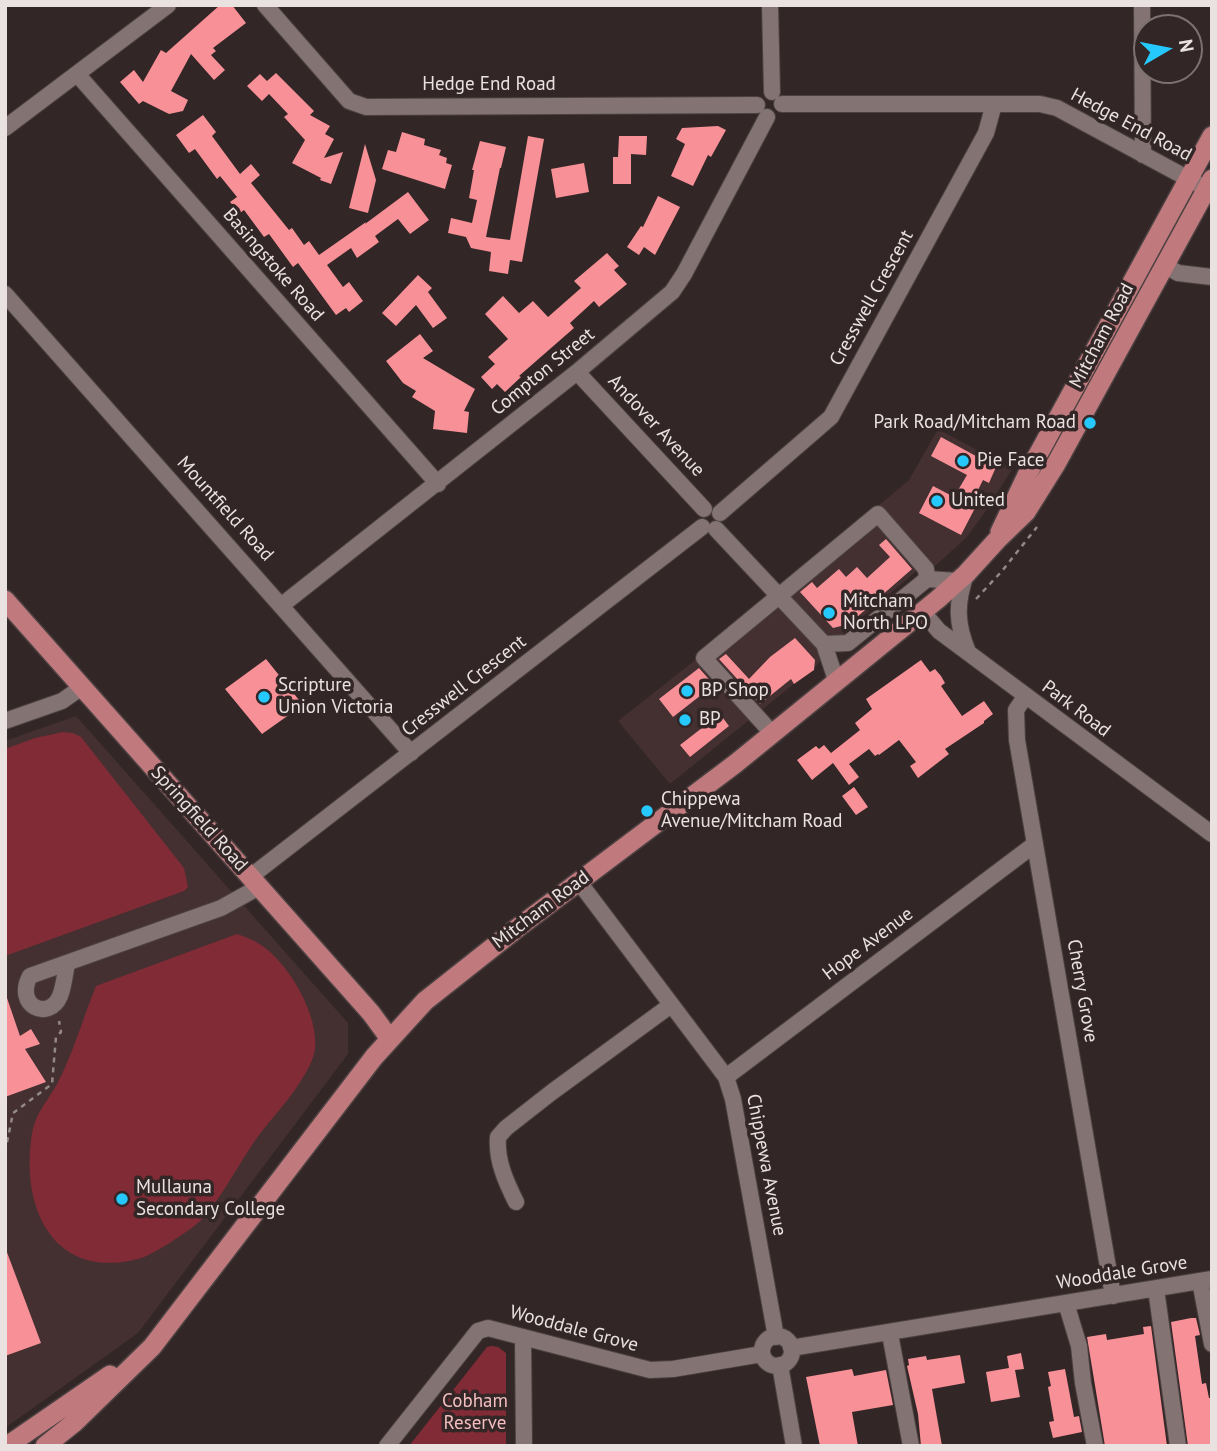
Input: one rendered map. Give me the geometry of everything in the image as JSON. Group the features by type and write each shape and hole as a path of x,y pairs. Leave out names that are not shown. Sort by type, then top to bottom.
{"main road":[{"name":"Mitcham Road","path":"997,540 1028,473 1212,136"},
{"name":"Mitcham Road","path":"45,1446 75,1422 152,1347 390,1039 425,1001 772,733 962,577 1027,512 1209,184"},
{"path":"1146,254 1164,265"},
{"name":"Springfield Road","path":"5,600 371,1013 390,1039"},
{"name":"Mitcham Road","path":"19,1442 152,1347"}],"street":[{"path":"5,128 168,5"},
{"name":"Hedge End Road","path":"265,5 349,101 366,107 762,111"},
{"path":"770,5 777,98 778,114 762,111 761,95 777,98"},
{"path":"1142,5 1143,155"},
{"name":"Basingstoke Road","path":"77,74 438,484"},
{"name":"Hedge End Road","path":"777,98 1040,104 1057,108 1188,178 1209,184"},
{"name":"Cresswell Crescent","path":"52,1006 41,1009 32,1006 27,1000 24,990 30,975 221,908 411,753 710,519 831,417 986,132 994,104"},
{"name":"Compton Street","path":"282,605 577,373 672,292 684,274 762,111"},
{"path":"1164,265 1178,273 1212,277"},
{"name":"Mountfield Road","path":"8,303 282,605 411,753"},
{"name":"Andover Avenue","path":"577,373 824,644 836,680"},
{"path":"772,733 704,658 878,514 926,569 927,579"},
{"path":"824,644 848,643 927,579 962,577 957,600 960,633 969,654"},
{"name":"Park Road","path":"922,611 933,626 969,654 1212,834"},
{"path":"848,643 862,659"},
{"path":"5,721 62,701 82,687"},
{"name":"Cherry Grove","path":"1025,696 1014,719 1112,1296"},
{"name":"Hope Avenue","path":"726,1077 1035,844"},
{"name":"Chippewa Avenue","path":"579,882 726,1077 733,1099 776,1337"},
{"path":"52,1006 59,999 67,963"},
{"path":"516,1202 506,1184 499,1157 498,1137 552,1092 671,1004"},
{"path":"1206,1280 1212,1344"},
{"name":"Wooddale Grove","path":"791,1348 890,1334 1206,1280"},
{"path":"1156,1289 1178,1446"},
{"path":"1066,1303 1079,1346 1095,1446"},
{"name":"Wooddale Grove","path":"387,1446 478,1331 488,1328 650,1370 673,1369 762,1354"},
{"path":"890,1334 911,1446"},
{"path":"776,1337 784,1339 791,1348 788,1361 780,1366 767,1362 762,1354 767,1340 776,1337"},
{"path":"523,1338 524,1446"},
{"path":"780,1366 794,1446"}],"path":[{"path":"5,1152 13,1113 52,1084 56,1037 60,1034 61,1027 52,1006"}],"shaded area":[{"path":"938,429 1012,469 967,537 935,566 920,568 848,629 816,666 670,784 618,721 699,657 909,480"},
{"name":"Mullauna Secondary College","path":"76,716 348,1023 348,1054 138,1333 5,1428 5,741"}],"green space":[{"path":"63,732 81,737 184,868 188,887 184,891 5,956 5,749 35,738"},
{"path":"237,934 272,953 300,991 315,1036 314,1052 308,1069 294,1092 254,1142 217,1200 193,1227 158,1250 138,1259 109,1263 85,1259 66,1250 50,1234 39,1215 32,1192 32,1131 37,1116 63,1072 96,986"},
{"name":"Cobham Reserve","path":"492,1346 506,1353 506,1446 409,1446 487,1347"}],"building":[{"path":"220,5 232,5 246,23 213,48 216,51 211,55 225,70 214,80 191,54 171,91 188,100 183,111 169,114 143,101 139,104 120,82 134,70 143,82 161,50 166,53"},
{"path":"276,73 314,111 310,115 330,126 325,134 334,139 324,158 343,152 331,184 292,163 305,140 284,117 288,114 269,94 262,101 247,86 260,74 267,81"},
{"path":"203,115 216,132 212,136 240,174 251,164 260,175 251,183 289,230 292,228 304,245 309,241 319,255 408,192 429,220 410,234 398,219 375,236 379,242 357,258 351,248 327,265 343,287 349,282 363,301 349,312 346,308 336,315 298,263 293,267 269,234 264,237 244,210 240,213 230,202 237,197 220,176 217,179 195,149 189,153 176,135"},
{"path":"718,126 726,130 711,157 708,155 693,186 671,176 685,144 676,139 682,128"},
{"path":"402,132 425,139 424,145 441,150 439,155 447,158 446,163 452,165 445,189 382,169 388,150 396,152"},
{"path":"528,136 544,139 522,262 510,260 508,274 489,271 491,252 471,248 466,237 448,233 451,218 472,223 477,200 469,198 472,170 480,141 506,147 486,237 510,240"},
{"path":"619,136 647,136 646,155 631,154 631,184 613,184 613,157 618,157"},
{"path":"365,144 376,180 368,213 349,208"},
{"path":"584,163 589,192 556,198 551,169"},
{"path":"658,196 680,207 655,255 644,247 639,255 627,247 641,226 643,227"},
{"path":"607,253 619,266 614,270 627,284 599,307 594,301 570,323 574,328 519,376 521,377 505,392 497,384 492,389 481,377 495,364 488,357 508,339 485,314 503,296 519,313 533,301 548,317 581,288 574,281"},
{"path":"418,275 432,288 428,292 447,318 433,328 416,305 396,326 382,313"},
{"path":"420,334 433,351 423,358 475,389 464,411 469,412 467,433 433,429 435,411 412,397 416,391 403,383 386,361"},
{"path":"941,437 996,467 989,483 983,480 970,506 975,508 961,535 919,513 933,486 954,497 967,475 931,456"},
{"path":"886,539 912,569 849,624 833,628 800,592 812,582 817,588 839,569 846,577 857,567 867,578 890,557 879,545"},
{"path":"795,638 815,660 814,670 794,684 791,679 760,704 719,659 726,654 749,679 770,657"},
{"name":"Scripture Union Victoria","path":"266,659 303,705 262,734 225,689"},
{"path":"921,660 930,672 935,669 941,676 945,683 941,686 962,716 984,701 993,714 945,749 949,754 918,778 910,766 916,762 899,740 879,755 875,756 869,749 849,764 859,777 849,785 833,763 812,780 797,760 816,746 819,749 824,745 831,753 860,730 855,723 872,709 866,699"},
{"name":"BP Shop","path":"699,668 714,685 673,717 659,699"},
{"path":"720,714 729,726 690,757 680,745"},
{"path":"854,787 868,807 856,815 842,796"},
{"path":"7,998 20,1036 31,1029 40,1044 25,1049 46,1082 5,1097 5,999"},
{"path":"5,1247 41,1343 5,1356"},
{"path":"1196,1318 1200,1335 1195,1336 1202,1384 1206,1383 1209,1398 1212,1398 1212,1446 1188,1446 1171,1322"},
{"path":"1151,1326 1167,1446 1105,1446 1087,1337 1106,1334 1107,1340 1144,1334 1143,1327"},
{"path":"1021,1353 1024,1369 1015,1370 1020,1397 991,1402 986,1372 1009,1368 1007,1356"},
{"path":"960,1355 965,1383 932,1389 942,1446 921,1446 908,1359 926,1356 927,1360"},
{"path":"852,1369 854,1376 886,1370 893,1405 852,1412 858,1446 820,1446 806,1377"},
{"path":"1065,1369 1074,1417 1079,1416 1082,1432 1053,1438 1049,1422 1054,1421 1048,1372"}],"place":[{"name":"Park Road/Mitcham Road","path":"1090,423"},
{"name":"Pie Face","path":"963,461"},
{"name":"United","path":"937,501"},
{"name":"Mitcham North LPO","path":"829,613"},
{"name":"BP Shop","path":"687,691"},
{"name":"Scripture Union Victoria","path":"264,697"},
{"name":"BP","path":"685,720"},
{"name":"Chippewa Avenue/Mitcham Road","path":"647,811"},
{"name":"Mullauna Secondary College","path":"122,1199"}]}
